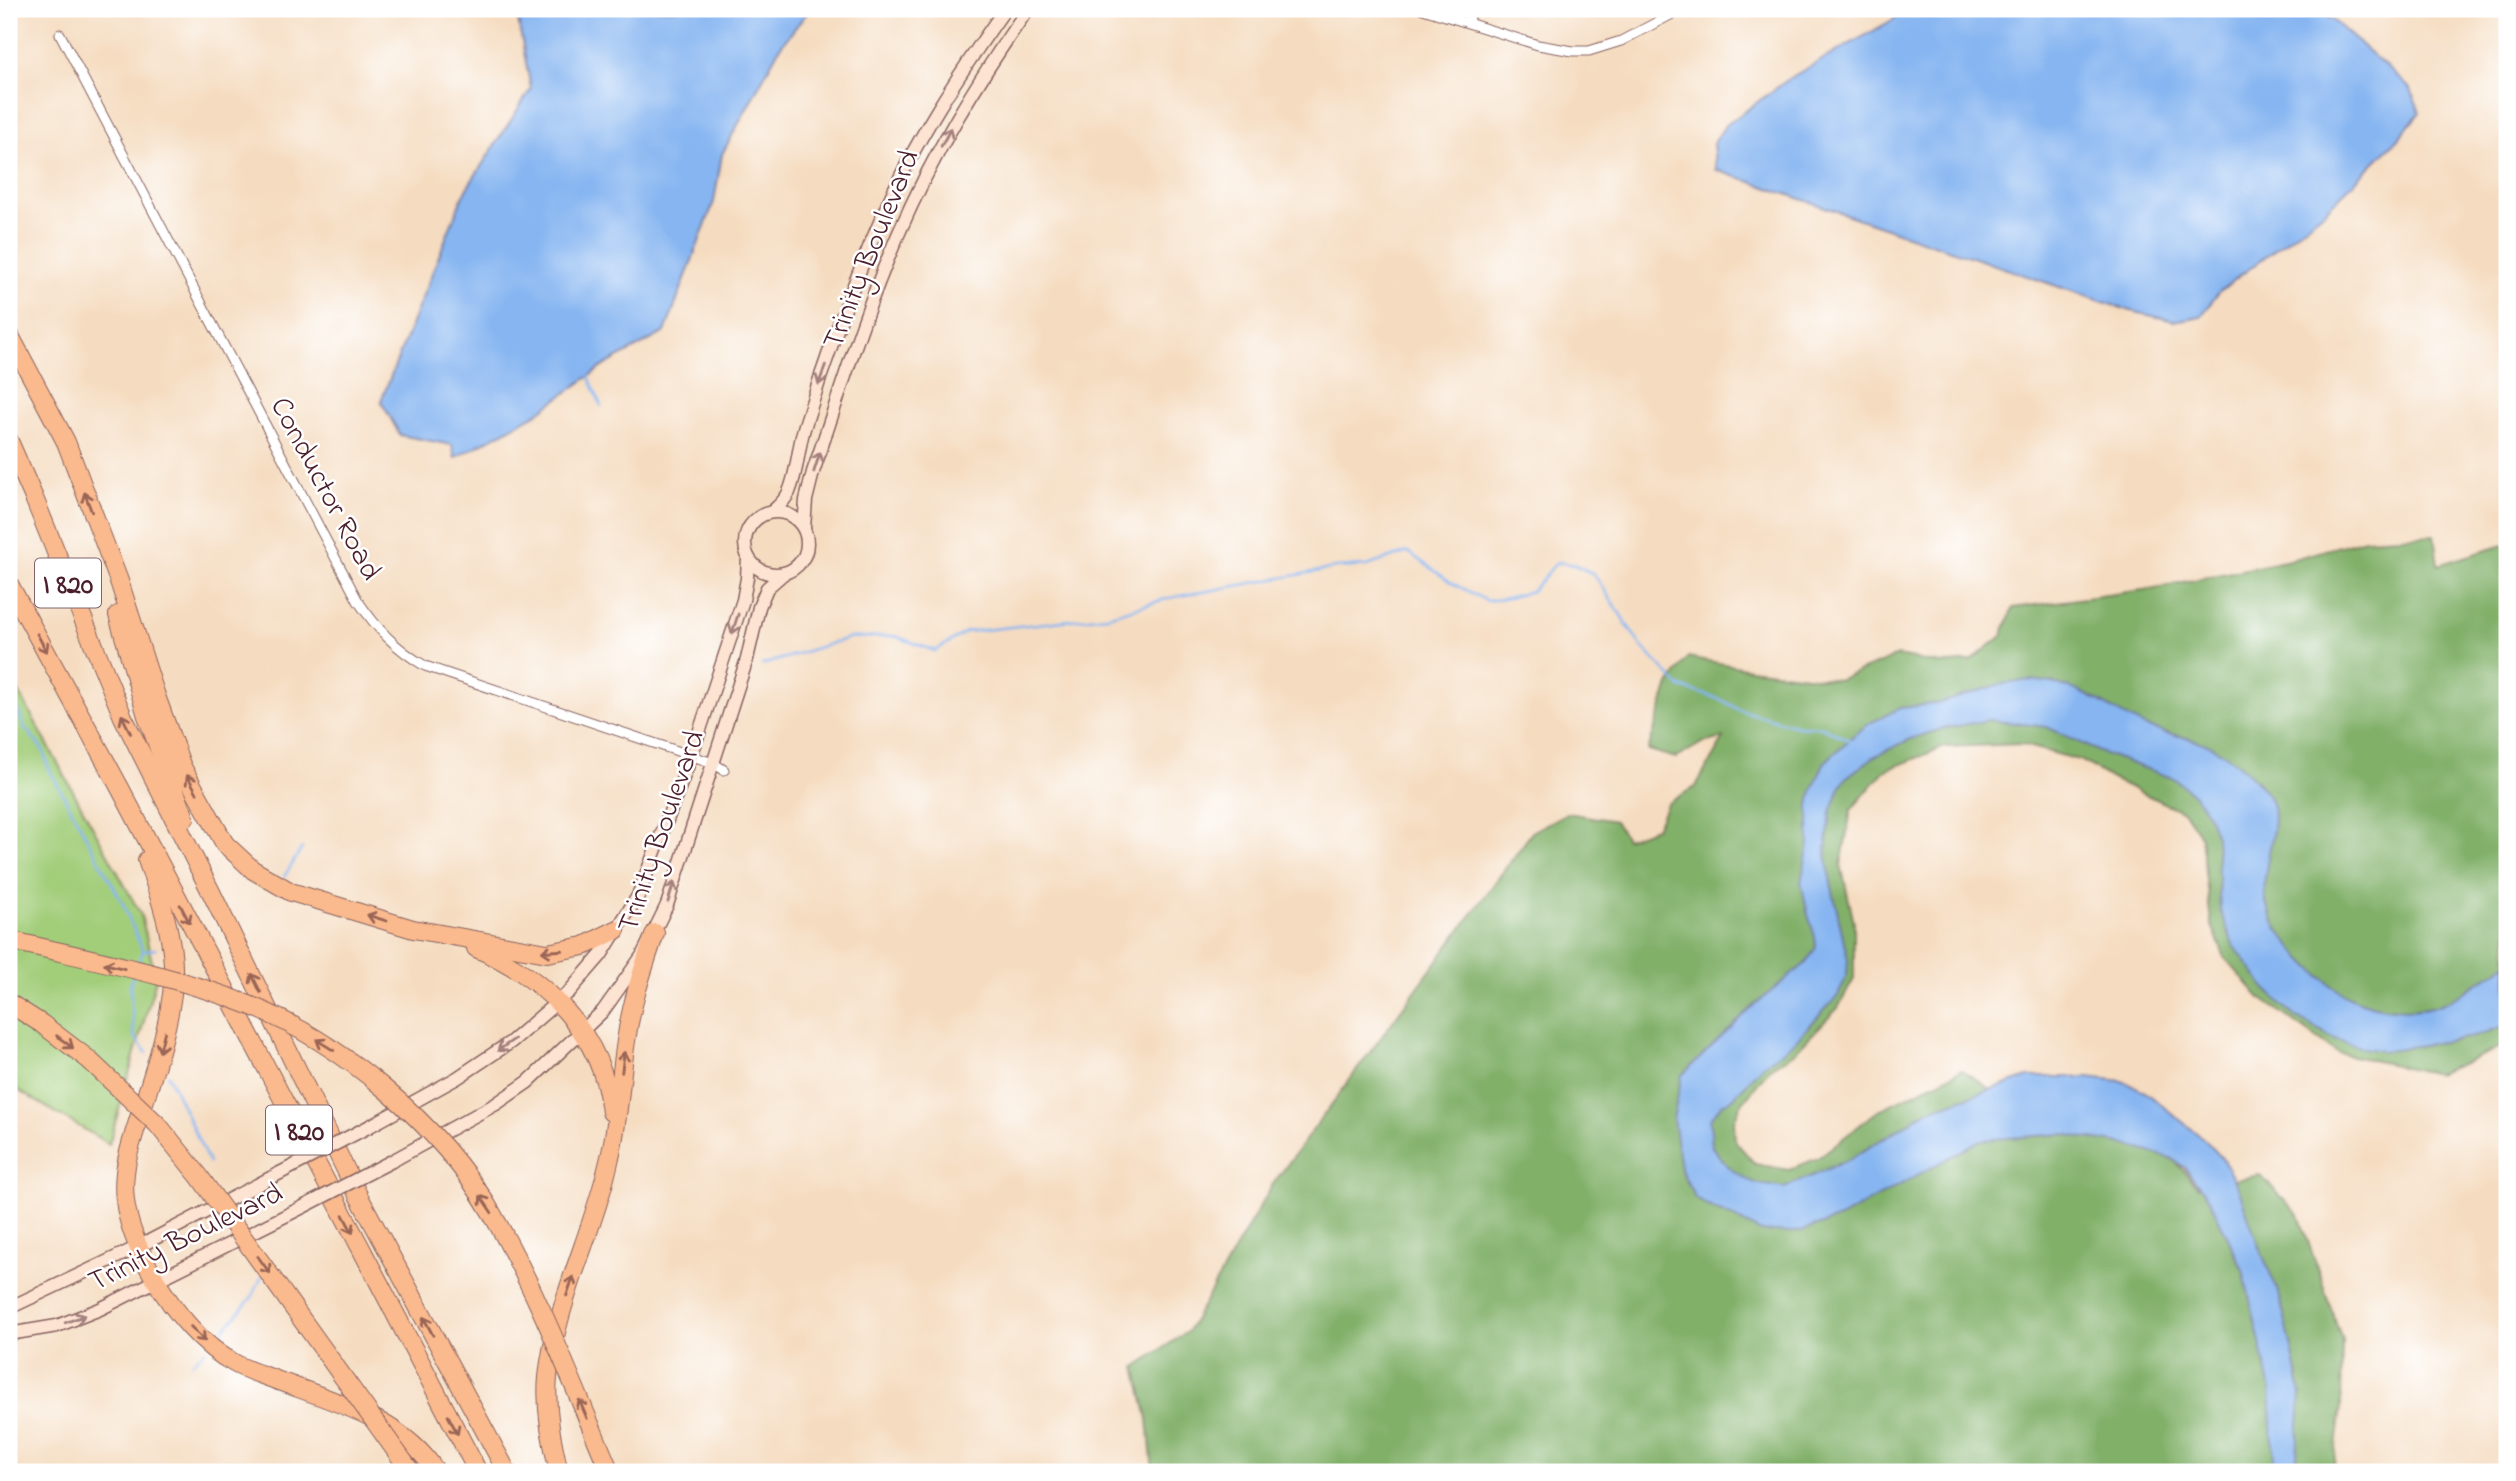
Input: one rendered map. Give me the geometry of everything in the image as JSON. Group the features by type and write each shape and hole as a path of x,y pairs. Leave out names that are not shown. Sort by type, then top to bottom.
{"highway":[{"path":"13,342 66,442 119,581 182,767 225,844 253,870 291,892 413,929 547,953 584,946 616,930"},
{"name":"I 820","path":"9,441 123,717 358,1195 507,1472"},
{"path":"102,539 135,677 212,894"},
{"name":"I 820","path":"9,584 120,788 478,1472"},
{"path":"120,788 158,889 170,938 173,964 173,991 169,1014 128,1154 125,1202 138,1247 156,1280 182,1317 233,1363 348,1408 390,1428 412,1445 436,1472"},
{"path":"559,1472 552,1442 548,1377 558,1322 602,1193 611,1154 626,1039 636,989 655,933"},
{"path":"444,934 495,956 541,986 559,1001 583,1031 601,1066 610,1099 611,1154"},
{"path":"9,940 205,989 251,1006 295,1027 343,1057 383,1087 426,1128 465,1174 491,1211 541,1311 610,1472"},
{"path":"9,1003 88,1059 158,1125 224,1209 411,1472"}],"main road":[{"name":"Trinity Boulevard","path":"9,1308 138,1247 457,1078 503,1048 559,1001 601,955 638,896 691,757 743,600 747,578 748,557 744,544 747,530 755,519 772,512 786,499 804,426 854,285 884,212 911,156 946,95 1005,9"},
{"name":"Trinity Boulevard","path":"9,1334 57,1326 100,1309 392,1161 496,1104 528,1083 603,1011 642,956 667,905 718,767 762,597 773,582 796,567 804,556 807,542 804,528 806,500 813,472 874,292 897,237 931,163 963,104 1028,9"},
{"path":"772,512 790,515 804,528"},
{"path":"748,557 763,572 783,573"}],"street":[{"path":"1423,9 1547,47 1589,51 1621,41 1682,9"},
{"path":"1467,22 1473,9"},
{"name":"Conductor Road","path":"60,34 358,601 373,623 403,653 425,666 718,767"}],"green space":[{"path":"2434,535 2438,565 2507,544 2507,1045 2437,1074 2338,1053 2259,997 2225,958 2211,923 2201,837 2184,812 2112,779 2082,761 2021,744 1944,747 1884,771 1851,810 1841,865 1854,923 1854,979 1838,1008 1795,1052 1770,1068 1740,1106 1734,1121 1735,1141 1755,1164 1789,1170 1818,1158 1879,1110 1962,1070 2017,1107 2159,1143 2198,1187 2260,1175 2299,1215 2342,1340 2341,1407 2333,1472 1153,1472 1148,1419 1136,1367 1188,1331 1273,1184 1533,831 1567,813 1615,821 1626,839 1656,828 1667,804 1696,786 1724,738 1702,743 1676,758 1648,750 1669,685 1688,657 1750,669 1838,680 1897,656 1941,664 1971,661 2002,636 2013,608 2150,589 2290,560 2365,539"},
{"path":"9,674 141,915 156,979 109,1144 9,1085"}],"water":[{"path":"516,9 810,9 780,47 722,154 714,202 665,332 605,365 536,414 455,458 452,445 400,435 381,401 464,193 531,89"},
{"path":"1912,9 2314,9 2334,21 2411,89 2420,112 2398,139 2325,211 2220,291 2201,316 2174,321 2127,310 1716,170 1713,144 1725,126 1790,78"},
{"path":"2030,680 2069,687 2147,727 2212,747 2242,767 2259,784 2271,801 2274,811 2265,880 2267,906 2281,933 2293,948 2334,987 2370,1005 2400,1010 2420,1009 2455,998 2507,964 2507,1025 2473,1037 2383,1051 2335,1039 2295,1017 2266,989 2233,944 2220,910 2216,837 2208,815 2194,795 2175,779 2102,753 2047,727 1989,720 1913,738 1875,756 1847,777 1831,812 1826,850 1848,960 1847,975 1838,996 1794,1042 1760,1068 1732,1099 1721,1105 1710,1120 1712,1147 1729,1168 1753,1183 1784,1188 1850,1159 1929,1110 2028,1077 2088,1077 2122,1081 2143,1090 2205,1140 2222,1158 2239,1190 2279,1294 2291,1344 2301,1394 2296,1472 2272,1472 2274,1465 2270,1386 2243,1270 2209,1198 2184,1167 2170,1158 2126,1145 2063,1134 1981,1140 1840,1218 1788,1233 1759,1231 1695,1198 1680,1168 1673,1119 1682,1075 1758,1002 1806,963 1816,947 1801,882 1809,843 1809,805 1824,763 1870,723 1900,708 1940,703 1998,685"}],"waterway":[{"path":"589,376 601,406"},
{"path":"762,665 849,638 895,636 935,651 966,632 1107,616 1169,598 1336,568 1367,566 1408,552 1452,583 1487,601 1532,591 1557,562 1575,565 1594,574 1641,646 1680,687 1722,700 1739,710 1798,726 1822,727 1851,741"},
{"path":"9,691 25,728 43,750 49,769 122,902 143,951 138,965"},
{"path":"284,877 302,848"},
{"path":"143,951 155,949"},
{"path":"133,977 130,985 134,1036 147,1053"},
{"path":"168,1075 209,1163"},
{"path":"216,1339 253,1296 261,1278"},
{"path":"192,1363 205,1350"}]}
